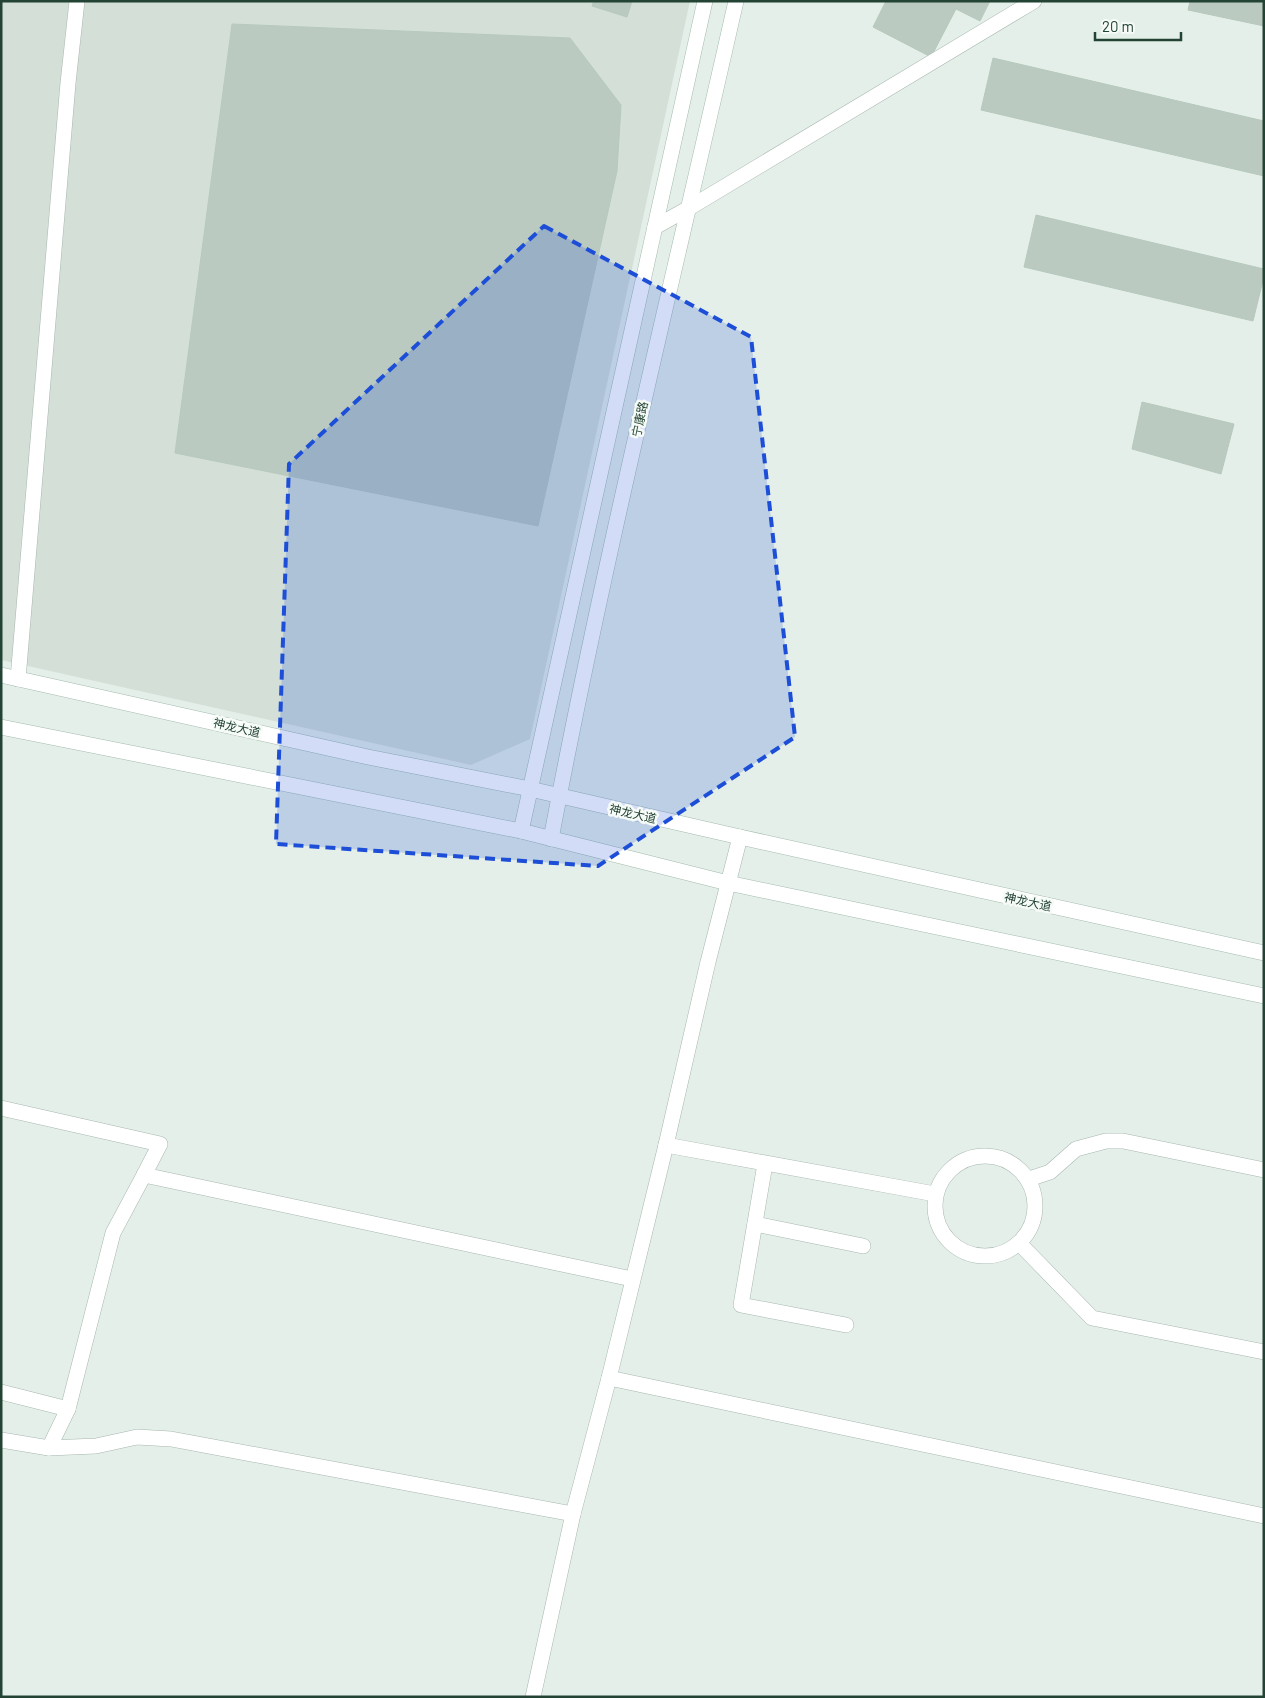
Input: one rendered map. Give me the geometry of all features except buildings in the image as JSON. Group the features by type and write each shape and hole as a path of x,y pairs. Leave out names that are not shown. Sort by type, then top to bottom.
{"main road":[{"path":"18,679 77,1"},
{"path":"521,831 705,1"},
{"name":"宁康路","path":"551,839 644,395 736,1"},
{"path":"655,227 1034,1"},
{"name":"神龙大道","path":"1,675 368,757 530,789 1264,952"},
{"path":"1,727 521,831 728,883 1264,996"},
{"path":"533,1697 573,1514 609,1378 740,837"},
{"path":"1,1108 160,1144 112,1234 68,1409 49,1448"},
{"path":"1029,1179 1050,1172 1076,1149 1106,1141 1123,1141 1264,1170"},
{"path":"666,1146 936,1194"},
{"path":"979,1156 1010,1162 1029,1179 1035,1194 1035,1216 1028,1233 1020,1244 1010,1251 986,1257 959,1250 940,1231 934,1203 936,1194 944,1176 961,1161 979,1156"},
{"path":"765,1164 741,1305 846,1326"},
{"path":"144,1175 632,1279"},
{"path":"755,1224 863,1246"},
{"path":"1020,1244 1092,1318 1264,1352"},
{"path":"609,1378 1264,1516"},
{"path":"1,1392 68,1409"},
{"path":"1,1440 49,1448 96,1446 137,1438 172,1438 573,1514"}],"highlighted area":[{"path":"544,226 751,337 795,737 598,866 276,844 289,464"}],"shaded area":[{"path":"1,1 690,1 530,739 471,765 1,660"}]}
